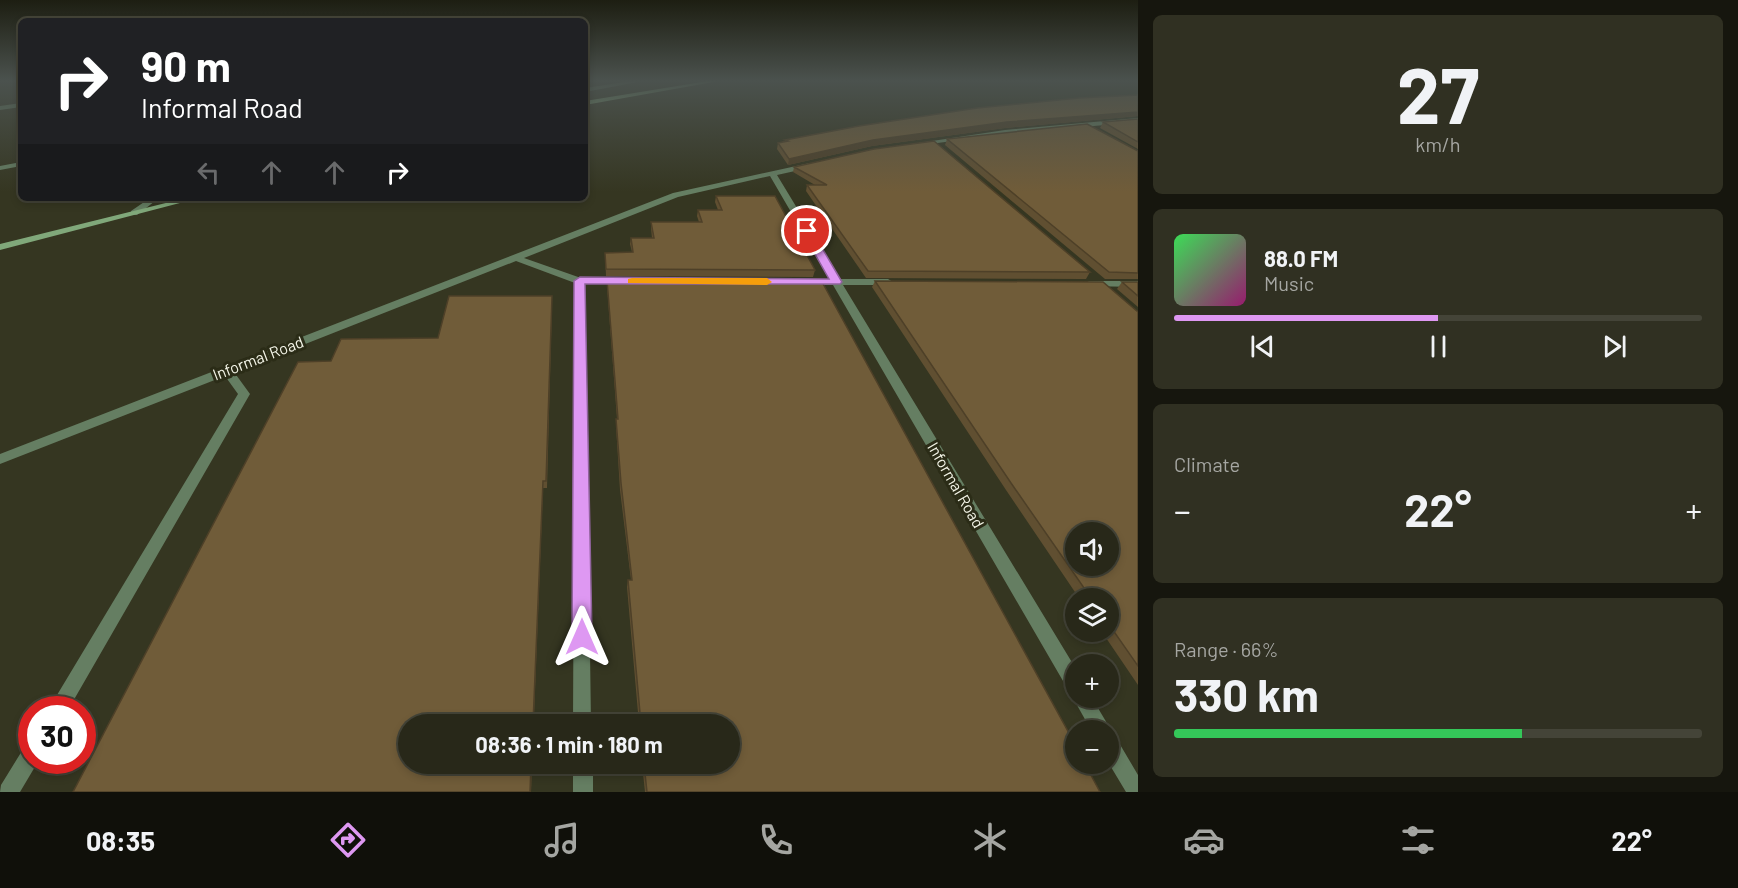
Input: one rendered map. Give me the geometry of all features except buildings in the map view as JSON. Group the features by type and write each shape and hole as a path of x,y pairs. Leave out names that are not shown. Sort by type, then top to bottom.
{"main road":[{"path":"0,247 183,201"}],"street":[{"path":"903,145 1138,120"},
{"path":"1085,124 1100,133"},
{"path":"934,141 944,149"},
{"name":"Informal Road","path":"0,459 676,195 821,162"},
{"path":"0,168 18,165"},
{"name":"Informal Road","path":"772,173 1065,668"},
{"path":"134,213 150,201"},
{"path":"516,258 580,281 626,281"},
{"path":"1092,276 1116,296"},
{"path":"580,281 582,714"},
{"path":"802,282 894,282"},
{"path":"1078,284 1138,284"},
{"path":"65,696 244,394 227,370"},
{"path":"1119,762 1137,792"},
{"path":"8,792 19,774"},
{"path":"583,774 583,792"}],"slow traffic":[{"path":"632,281 767,282"}],"route":[{"path":"582,637 580,281 837,282 807,231"}]}
